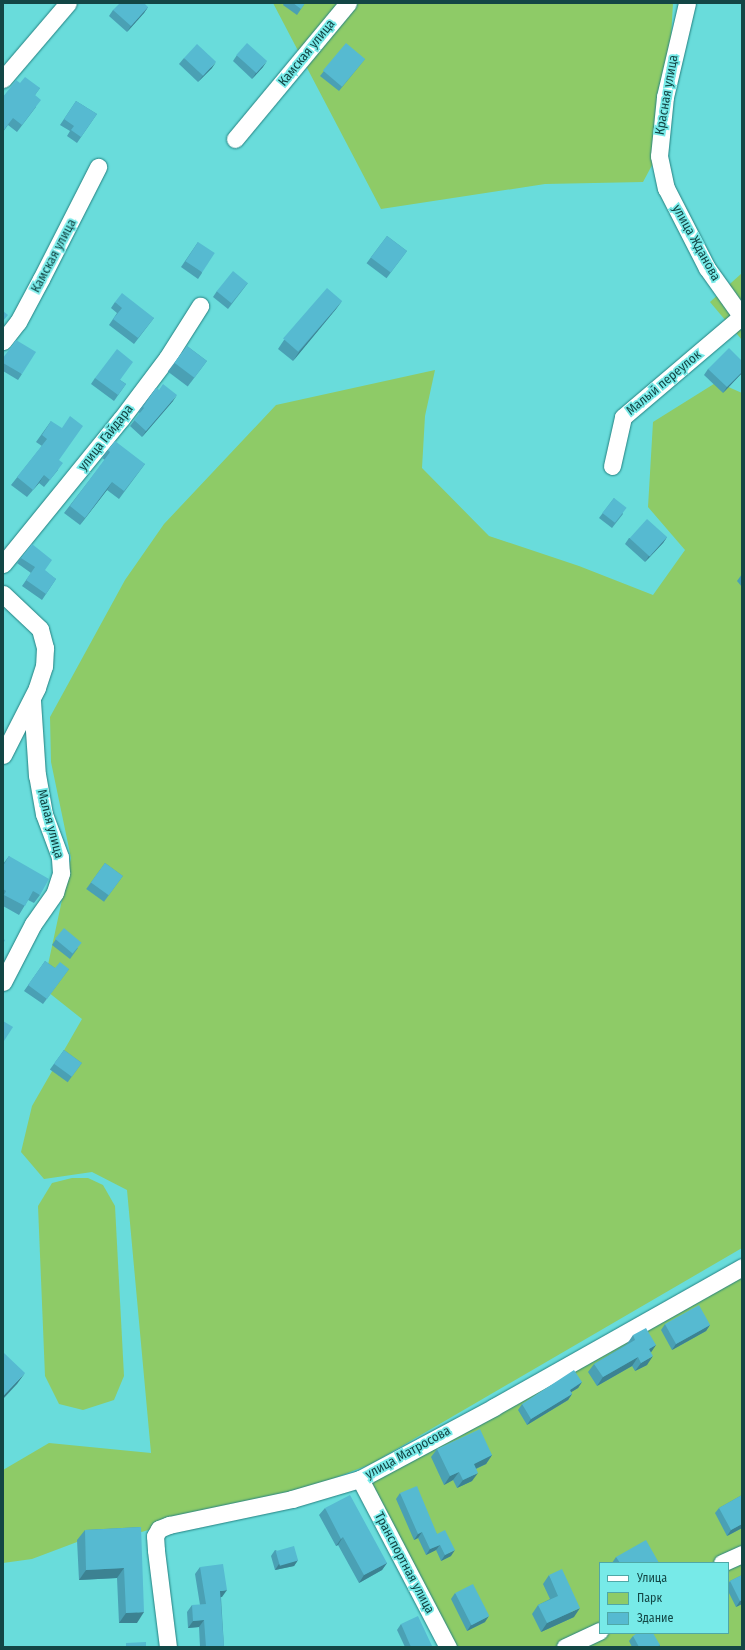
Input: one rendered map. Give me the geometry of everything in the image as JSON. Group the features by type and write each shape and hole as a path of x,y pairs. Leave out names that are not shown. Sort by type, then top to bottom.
{"street":[{"path":"3,79 68,3"},
{"name":"Камская улица","path":"235,139 348,3"},
{"name":"Красная улица","path":"666,188 659,156 661,118 687,3"},
{"name":"Камская улица","path":"3,341 18,322 98,167"},
{"name":"улица Жданова","path":"666,188 707,268 742,316"},
{"name":"улица Гайдара","path":"3,564 121,419 167,358 200,306"},
{"name":"Малый переулок","path":"612,466 623,417 742,316"},
{"path":"3,594 40,629 45,648 44,666 32,700 3,755"},
{"name":"Малая улица","path":"3,982 33,924 55,892 61,873 60,856 44,814 37,776 32,700"},
{"name":"улица Матросова","path":"168,1647 156,1550 155,1536 159,1529 169,1525 292,1499 360,1479 494,1407 742,1267"},
{"name":"Транспортная улица","path":"360,1479 448,1647"},
{"path":"724,1562 742,1554"},
{"path":"566,1647 599,1631"}],"green space":[{"path":"273,3 673,3 665,141 643,182 545,184 381,209"},
{"path":"742,273 742,340 710,302"},
{"path":"435,370 425,416 422,468 489,536 579,566 653,595 685,550 648,507 653,422 717,382 742,393 742,1248 371,1464 288,1496 211,1512 131,1535 85,1539 32,1559 3,1563 3,1470 49,1443 151,1453 127,1190 92,1172 44,1179 21,1152 32,1106 82,1019 43,988 71,858 51,762 50,717 125,580 164,524 276,405"},
{"path":"72,1178 88,1178 103,1185 115,1206 124,1376 114,1400 83,1410 59,1404 45,1376 38,1206 52,1183"},
{"path":"742,1272 742,1647 457,1647 363,1482"}],"building":[{"path":"120,3 144,3 148,7 131,26 113,10"},
{"path":"293,3 305,3 301,9"},
{"path":"247,43 267,61 256,73 236,55"},
{"path":"346,43 365,59 342,87 323,71"},
{"path":"197,44 216,62 203,76 184,58"},
{"path":"25,77 40,88 35,95 41,100 22,125 13,118 3,131 3,97 16,80 20,83"},
{"path":"76,101 97,114 81,137 71,130 74,126 64,119"},
{"path":"387,236 407,251 391,273 371,258"},
{"path":"198,242 215,253 202,272 185,261"},
{"path":"233,271 248,283 231,303 217,291"},
{"path":"327,288 342,301 298,352 283,339"},
{"path":"122,293 154,318 138,338 113,319 122,308 115,302"},
{"path":"3,311 8,315 3,321"},
{"path":"16,340 36,352 22,374 3,363 3,358"},
{"path":"187,346 207,361 194,378 174,363"},
{"path":"729,348 742,361 742,372 727,387 708,369"},
{"path":"117,349 133,362 120,380 126,384 118,395 95,378"},
{"path":"163,384 177,395 146,431 134,420 144,408 143,407 156,388 159,390"},
{"path":"70,416 83,426 59,460 63,463 50,480 44,475 33,490 17,477 47,439 42,435 51,421 62,428"},
{"path":"115,441 145,464 124,491 112,482 85,518 70,506 110,452 108,450"},
{"path":"614,498 627,508 615,523 602,513"},
{"path":"647,519 667,537 650,556 630,538"},
{"path":"32,544 52,560 45,570 56,579 46,594 26,580 35,567 21,558"},
{"path":"9,856 49,879 40,895 33,891 25,906 4,895 6,891 3,889 3,866"},
{"path":"105,863 123,876 109,895 91,882"},
{"path":"64,928 82,943 73,954 55,939"},
{"path":"45,961 55,968 60,962 69,969 47,999 28,985"},
{"path":"3,1021 13,1027 4,1041 3,1040"},
{"path":"64,1050 82,1063 72,1077 54,1064"},
{"path":"699,1305 710,1325 676,1344 665,1324"},
{"path":"646,1328 656,1345 649,1349 653,1356 641,1363 638,1357 603,1377 594,1364 635,1340 633,1335"},
{"path":"4,1353 25,1373 3,1396 3,1354"},
{"path":"574,1370 582,1382 570,1390 572,1394 531,1419 522,1404"},
{"path":"480,1429 492,1455 474,1464 478,1473 463,1480 459,1472 450,1476 437,1449"},
{"path":"417,1486 437,1534 445,1530 455,1550 445,1555 440,1545 430,1549 422,1532 418,1534 400,1493"},
{"path":"350,1495 387,1563 364,1575 343,1537 341,1539 325,1508"},
{"path":"742,1495 742,1524 731,1530 719,1508"},
{"path":"141,1527 144,1612 126,1613 124,1568 86,1570 85,1530"},
{"path":"646,1540 658,1562 619,1562 616,1557"},
{"path":"294,1546 298,1560 280,1566 276,1551"},
{"path":"223,1564 227,1590 220,1591 224,1647 206,1647 204,1620 193,1621 192,1605 206,1604 200,1567"},
{"path":"562,1569 580,1608 547,1623 538,1605 558,1596 549,1575"},
{"path":"742,1575 742,1600 740,1601 730,1581"},
{"path":"473,1584 489,1616 472,1625 455,1593"},
{"path":"418,1616 432,1646 411,1647 401,1624"},
{"path":"636,1634 654,1634 660,1645 657,1647 639,1647 633,1636"},
{"path":"146,1642 146,1647 126,1647 126,1643"}]}
